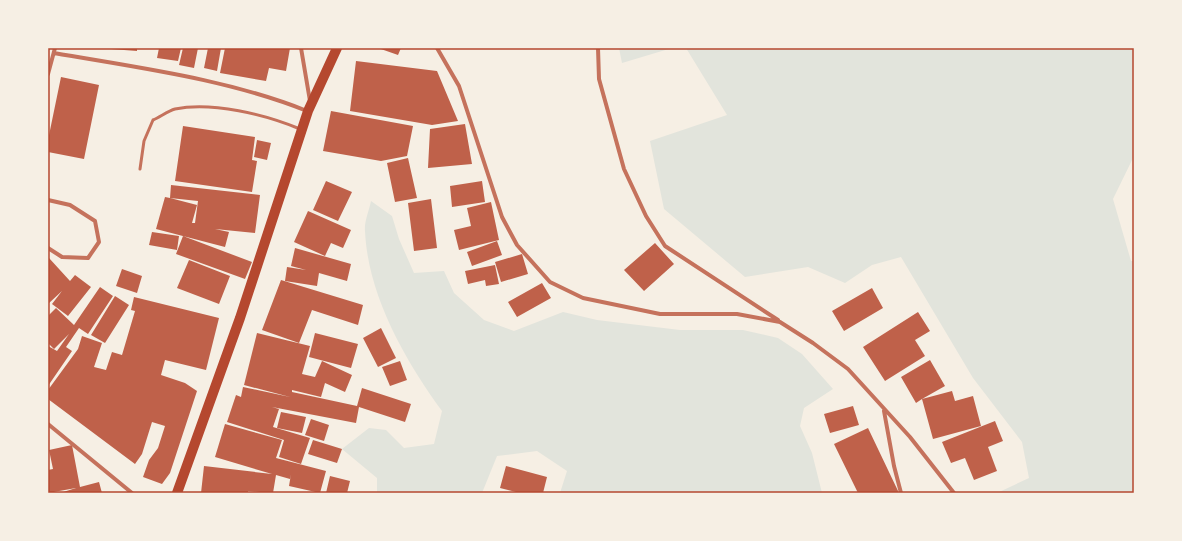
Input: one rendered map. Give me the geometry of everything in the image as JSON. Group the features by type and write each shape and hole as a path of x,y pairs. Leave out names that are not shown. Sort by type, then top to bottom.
{"main road":[{"path":"177,493 240,318 309,107 337,48"}],"street":[{"path":"48,74 55,50 175,75 273,97 309,107 301,48"},
{"path":"437,48 459,86 502,217 517,245 550,282 583,298 660,314 737,314 780,322"},
{"path":"598,48 599,79 624,169 646,216 665,246 813,343 848,369 910,437 954,493"},
{"path":"48,200 70,205 96,221 99,242 88,258 62,257 48,248"},
{"path":"884,410 894,466 901,493"},
{"path":"48,424 132,493"}],"lane":[{"path":"140,169 144,141 153,120 175,110 199,107 237,111 278,120 302,130"}],"shaded area":[{"path":"619,48 672,48 622,63"},
{"path":"686,48 1134,48 1134,156 1113,199 1131,261 1134,261 1134,493 997,493 1029,478 1022,442 973,378 901,257 872,265 845,283 808,267 745,277 664,209 650,141 727,115"},
{"path":"371,201 392,216 399,239 414,273 444,271 454,293 484,320 514,331 563,312 597,320 680,330 743,330 778,338 802,354 833,389 804,408 800,426 812,453 822,493 560,493 567,471 537,451 497,456 482,493 377,493 377,478 342,449 369,428 386,430 404,448 434,444 442,411 402,349 381,303 373,279 365,231"}],"building":[{"path":"137,48 137,51 111,49"},
{"path":"159,48 181,48 178,61 157,58"},
{"path":"183,48 198,48 194,68 179,65"},
{"path":"208,48 221,48 217,71 204,68"},
{"path":"225,48 290,48 286,71 269,68 266,81 220,73"},
{"path":"378,48 401,48 398,55"},
{"path":"356,61 437,71 458,121 432,125 350,111"},
{"path":"61,77 99,85 84,159 48,152 48,140"},
{"path":"331,111 413,126 407,156 381,161 323,151"},
{"path":"465,124 472,164 428,168 430,129"},
{"path":"183,126 255,137 252,160 257,161 252,192 175,181"},
{"path":"257,140 271,143 267,160 254,157"},
{"path":"408,158 417,198 395,202 387,163"},
{"path":"326,181 352,192 338,221 313,210"},
{"path":"482,181 485,202 452,207 450,186"},
{"path":"171,185 260,195 255,233 215,229 229,232 225,247 156,229 165,197 170,198","holes":["170,198 198,201 195,223 192,223 197,205"]},
{"path":"431,199 437,248 414,251 408,203"},
{"path":"491,202 499,240 459,250 454,230 471,226 467,208"},
{"path":"308,211 351,230 343,248 331,243 325,256 294,242"},
{"path":"152,232 179,236 177,250 149,245"},
{"path":"183,236 252,262 245,279 176,254"},
{"path":"497,241 502,255 472,266 467,252"},
{"path":"655,243 674,264 644,291 624,270"},
{"path":"295,248 351,264 347,281 319,273 317,286 285,281 287,267 306,270 291,266"},
{"path":"522,254 528,274 501,282 495,262"},
{"path":"49,258 70,281 75,275 91,287 68,316 52,304 62,291 48,304"},
{"path":"189,260 230,276 219,304 177,288"},
{"path":"495,265 499,284 486,286 485,280 468,284 465,271"},
{"path":"122,269 142,276 137,293 116,286"},
{"path":"281,280 363,305 358,325 312,310 299,343 262,330"},
{"path":"542,283 551,298 517,317 508,302"},
{"path":"100,287 113,296 88,334 79,328 66,347 72,351 48,386 48,346 57,351 69,334 54,349 48,343 48,316 56,308 74,325"},
{"path":"872,288 883,308 844,331 832,311"},
{"path":"115,296 129,305 105,343 91,335"},
{"path":"134,297 219,318 206,370 165,360 161,375 185,383 197,391 170,473 162,484 143,477 149,460 158,448 165,426 152,422 142,454 135,464 48,399 48,390 78,349 82,336 102,343 94,367 106,370 112,352 122,355 135,311 131,310"},
{"path":"918,312 930,331 915,340 925,356 885,381 863,347"},
{"path":"381,328 396,358 378,367 363,338"},
{"path":"257,333 310,346 302,374 315,377 322,361 352,375 345,392 325,383 321,397 292,390 292,392 357,406 362,388 411,404 405,422 359,407 356,423 272,407 279,409 273,427 310,438 301,464 279,457 284,440 227,422 236,395 241,397 243,387 290,397 244,385"},
{"path":"315,333 358,344 351,368 309,357"},
{"path":"930,360 945,386 916,403 901,377"},
{"path":"400,361 407,380 390,386 382,367"},
{"path":"952,391 955,401 973,396 981,426 933,439 922,399"},
{"path":"853,406 859,425 830,433 824,414"},
{"path":"281,412 306,417 302,433 277,428"},
{"path":"311,419 329,425 324,441 305,435"},
{"path":"995,421 1003,441 988,447 997,471 974,480 965,458 951,463 942,442"},
{"path":"225,424 282,440 276,458 326,471 320,493 289,486 291,474 290,479 276,475 273,493 248,491 248,493 201,493 204,466 272,474 215,457"},
{"path":"868,428 899,493 858,493 834,444"},
{"path":"313,440 342,449 337,463 308,454"},
{"path":"72,445 80,487 99,482 102,493 60,493 76,488 48,493 48,470 53,469 49,450"},
{"path":"506,466 547,477 543,493 520,493 500,488"},
{"path":"330,476 350,481 347,493 326,493"}]}
